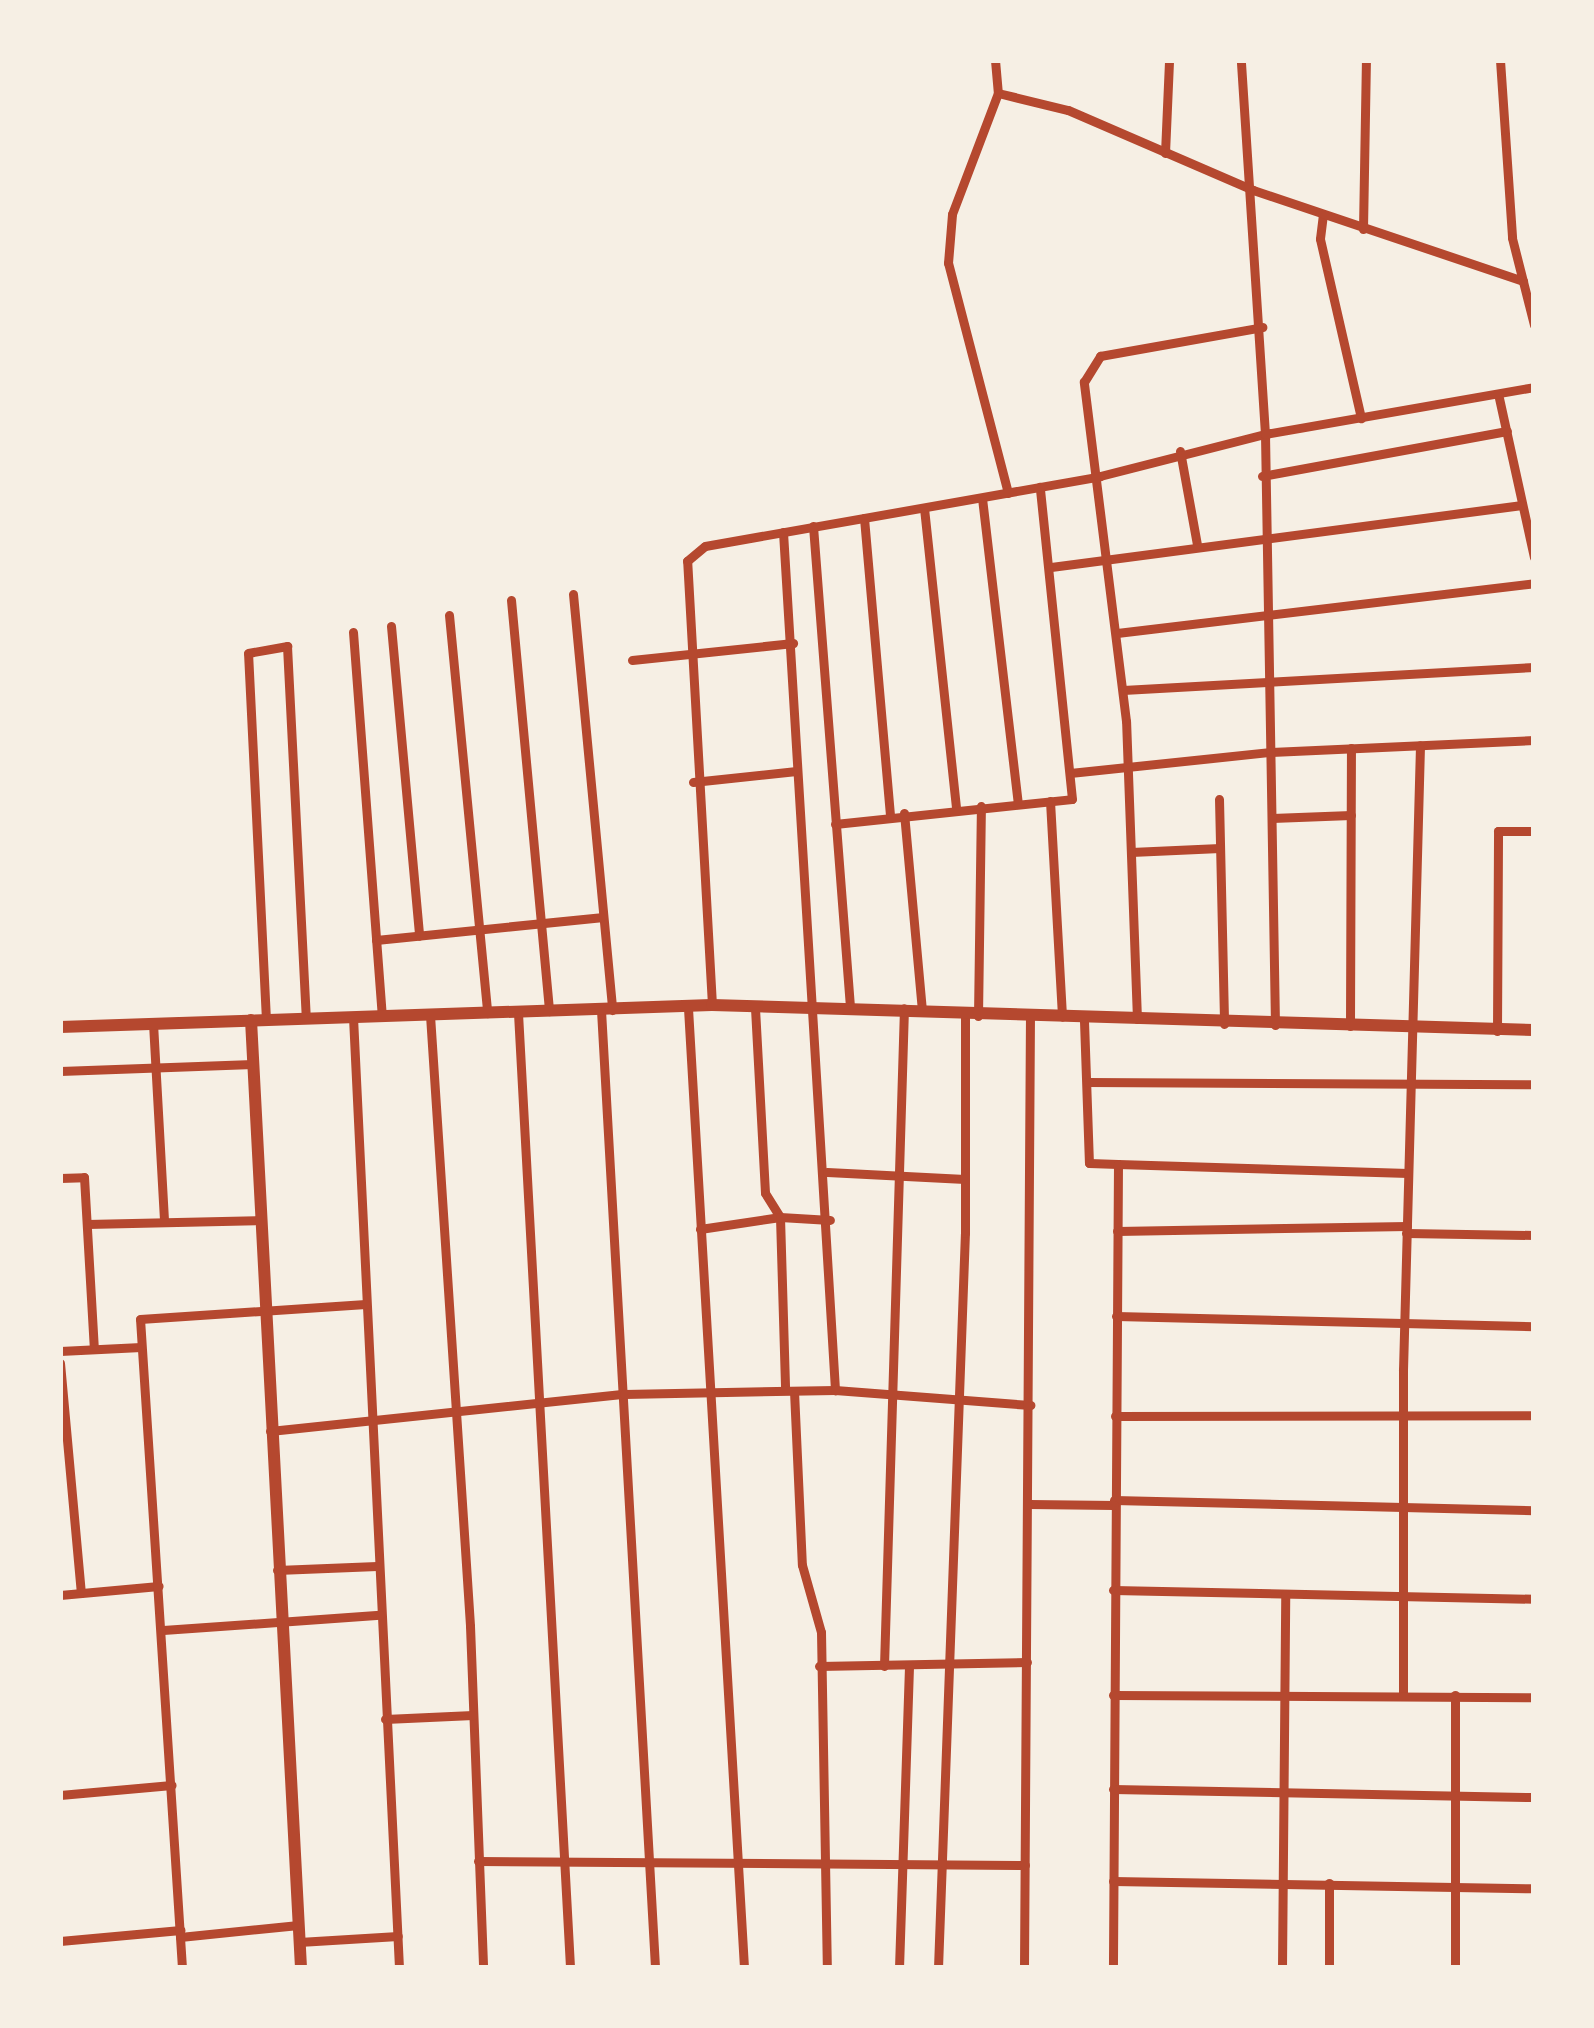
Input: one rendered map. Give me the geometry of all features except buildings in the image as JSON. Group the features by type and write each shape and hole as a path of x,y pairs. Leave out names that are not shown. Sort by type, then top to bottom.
{"main road":[{"path":"60,1027 712,1005 904,1008 1084,1021 1534,1030"},
{"path":"259,1020 253,1064 262,1312 301,1968"}],"street":[{"path":"995,60 998,93 952,214 949,262 1008,493"},
{"path":"1165,153 1169,60"},
{"path":"1241,60 1262,327 1275,1025"},
{"path":"1363,229 1366,60"},
{"path":"1500,60 1523,281 1534,325"},
{"path":"998,93 1068,110 1253,190 1523,281"},
{"path":"1323,214 1320,238 1361,418"},
{"path":"1137,1021 1123,690 1100,476 1084,382 1100,356 1262,327"},
{"path":"712,1005 693,782 689,557 705,546 1100,476 1180,451 1265,434 1499,398 1534,388"},
{"path":"1499,398 1534,557"},
{"path":"1262,476 1507,431"},
{"path":"1180,451 1197,545"},
{"path":"835,824 890,814 1072,799 1040,487"},
{"path":"982,498 1018,803"},
{"path":"1051,567 1522,505"},
{"path":"924,508 956,809"},
{"path":"864,518 890,814"},
{"path":"813,526 850,1009"},
{"path":"783,532 830,1220 835,1390"},
{"path":"1117,632 1534,584"},
{"path":"573,594 607,1010 655,1968"},
{"path":"511,600 549,1011"},
{"path":"449,615 487,1013"},
{"path":"392,626 419,936"},
{"path":"352,632 382,1017"},
{"path":"632,660 688,660 793,643"},
{"path":"259,1020 248,653 287,646 306,1019"},
{"path":"1123,690 1534,667"},
{"path":"1070,773 1271,752 1534,740"},
{"path":"1403,1694 1404,1326 1420,745"},
{"path":"1350,1026 1351,748"},
{"path":"693,782 796,771"},
{"path":"1219,799 1224,1024"},
{"path":"1050,801 1062,1019"},
{"path":"938,1968 964,1179 982,806"},
{"path":"904,813 922,1010"},
{"path":"1272,818 1351,815"},
{"path":"1497,1030 1498,831 1534,831"},
{"path":"1131,852 1220,848"},
{"path":"376,940 601,917"},
{"path":"688,1008 744,1968"},
{"path":"755,1008 765,1193 780,1217 802,1565 821,1632 827,1968"},
{"path":"884,1666 904,1008"},
{"path":"518,1012 570,1968"},
{"path":"430,1015 473,1715 483,1968"},
{"path":"353,1017 376,1566 400,1968"},
{"path":"1024,1968 1030,1017"},
{"path":"1084,1021 1089,1163 1408,1174"},
{"path":"153,1023 164,1222"},
{"path":"60,1071 253,1064"},
{"path":"1087,1082 1534,1084"},
{"path":"1113,1968 1118,1164"},
{"path":"827,1172 964,1179"},
{"path":"60,1178 84,1177 94,1349"},
{"path":"700,1229 780,1217 830,1220"},
{"path":"87,1224 259,1220"},
{"path":"1117,1232 1407,1230 1534,1235"},
{"path":"182,1968 140,1319 366,1304"},
{"path":"1116,1316 1534,1326"},
{"path":"60,1351 141,1347"},
{"path":"60,1363 81,1593"},
{"path":"269,1432 624,1394 835,1390 1030,1405"},
{"path":"1115,1416 1534,1415"},
{"path":"1029,1504 1534,1510"},
{"path":"277,1570 376,1566"},
{"path":"60,1595 159,1586"},
{"path":"1114,1590 1534,1599"},
{"path":"1282,1968 1285,1594"},
{"path":"163,1630 379,1615"},
{"path":"819,1666 1027,1662"},
{"path":"899,1968 909,1665"},
{"path":"1113,1695 1534,1697"},
{"path":"1454,1695 1455,1968"},
{"path":"385,1719 473,1715"},
{"path":"60,1795 172,1785"},
{"path":"1113,1789 1534,1797"},
{"path":"478,1861 562,1858 1025,1865"},
{"path":"1113,1881 1534,1888"},
{"path":"1329,1883 1329,1968"},
{"path":"60,1941 298,1925"},
{"path":"299,1942 398,1936"}]}
